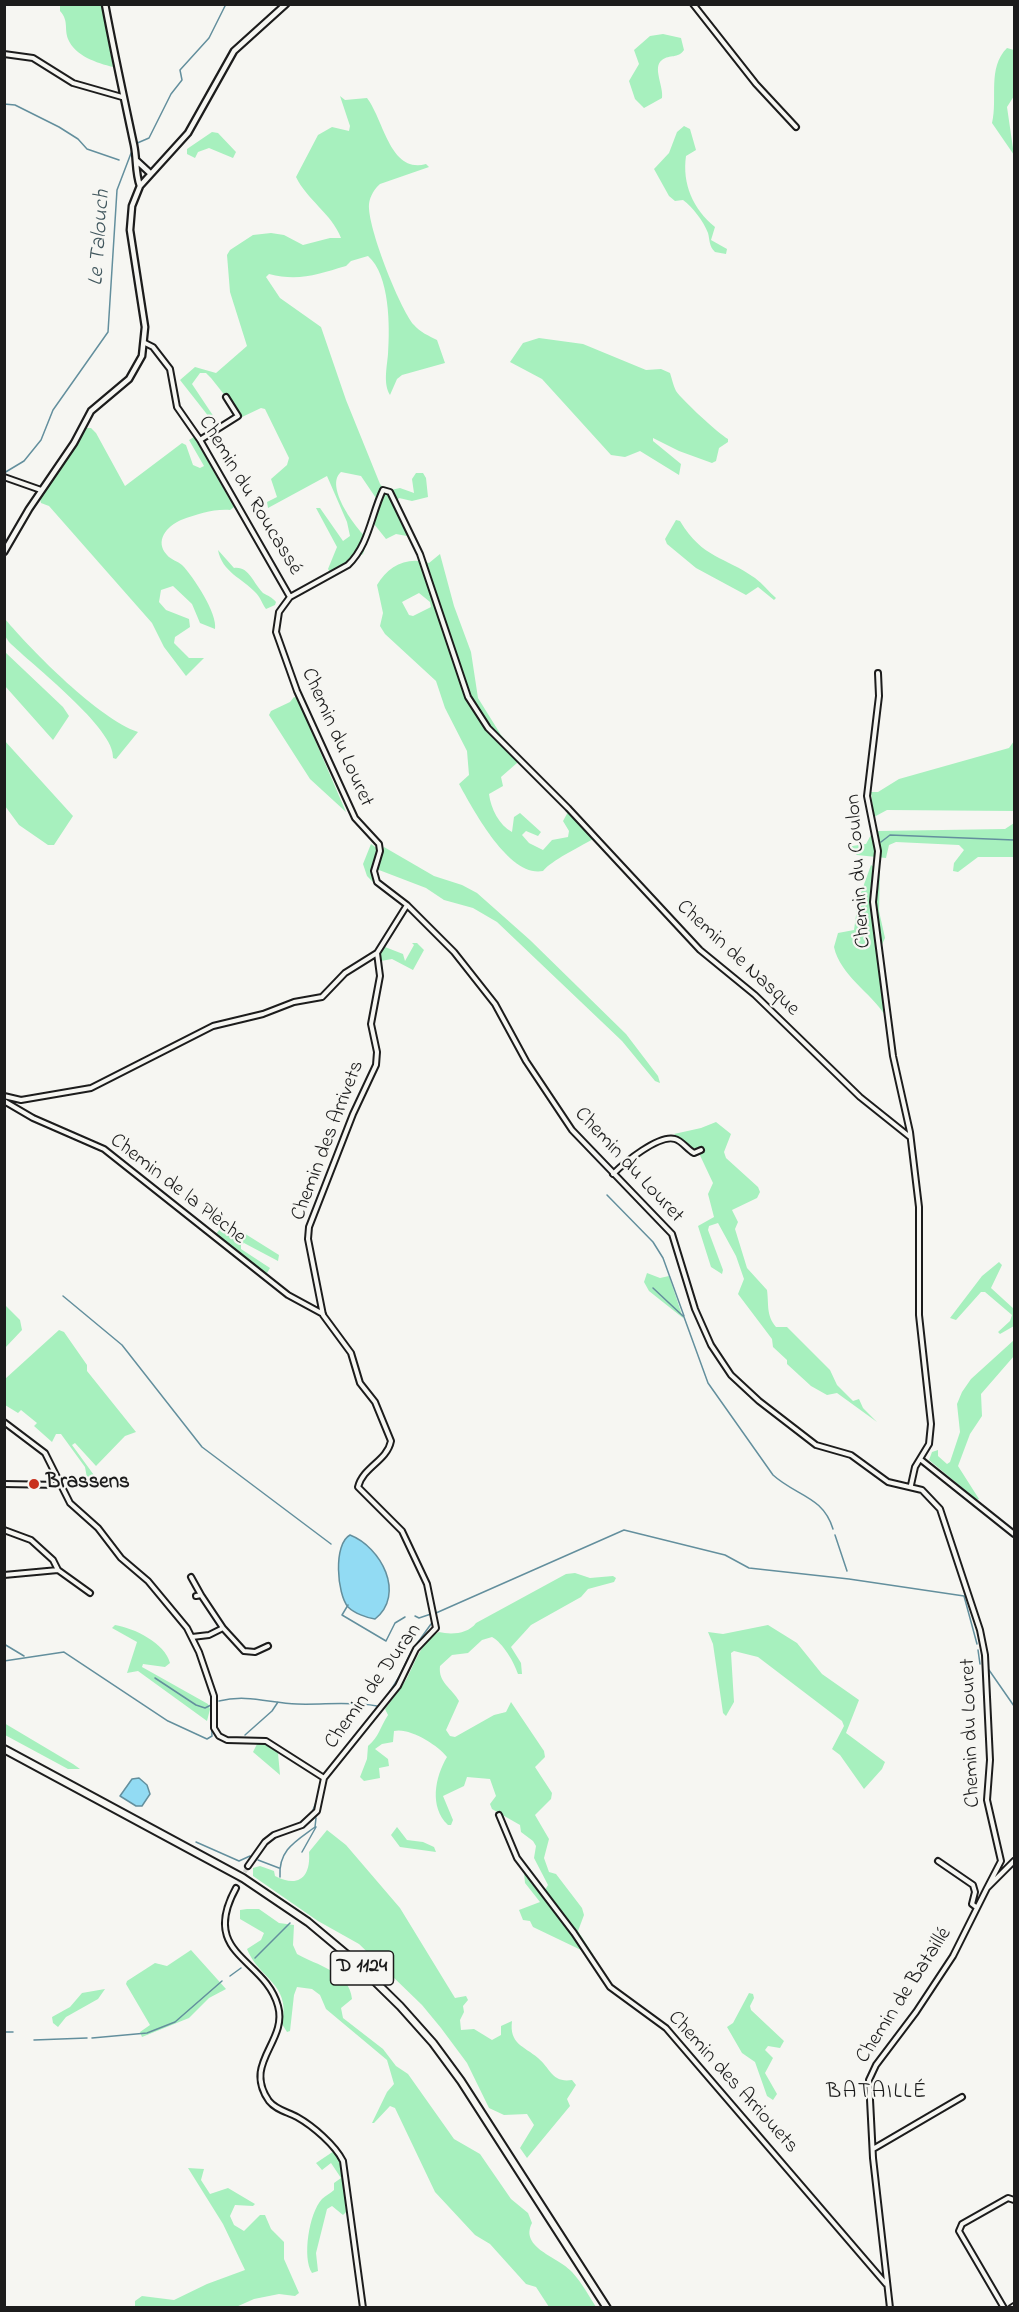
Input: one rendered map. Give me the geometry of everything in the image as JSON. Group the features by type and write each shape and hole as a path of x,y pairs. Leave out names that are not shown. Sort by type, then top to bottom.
{"highway":[{"name":"D 1124","path":"4,1749 243,1878 308,1922 351,1958 400,2006 433,2043 461,2081 607,2307"}],"street":[{"path":"105,4 122,97 134,144 136,172 140,186"},
{"path":"4,552 41,490 74,443 91,411 120,387 134,371 145,343 145,327 130,230 132,206 140,186 183,138 211,94 234,51 286,4"},
{"path":"693,4 756,84 796,127"},
{"path":"4,54 33,58 73,83 122,97"},
{"path":"137,161 150,173"},
{"name":"Chemin du Roucassé","path":"145,343 153,348 170,369 177,407 200,440 290,597 348,565 356,558 385,489"},
{"path":"200,440 238,416 226,397"},
{"path":"4,477 41,490"},
{"name":"Chemin de Nasque","path":"385,489 390,492 420,554 468,697 488,728 568,808 700,950 755,995 860,1098 910,1137"},
{"name":"Chemin du Louret","path":"290,597 279,612 276,632 297,691 355,818 379,844 380,851 374,871 377,882 440,935 470,970 495,1004 557,1111 613,1174 672,1234 688,1292 702,1326 711,1345 740,1385 816,1445 851,1455 888,1482 911,1485 929,1495 940,1509 983,1646 990,1760 987,1800 1001,1861 987,1888"},
{"name":"Chemin du Coulon","path":"878,673 879,696 867,796 878,851 873,902 893,1056 910,1137"},
{"path":"4,1099 21,1100 91,1088 213,1026 263,1014 294,1002 322,998 345,973 377,953 407,905"},
{"name":"Chemin des Arrivets","path":"377,953 380,976 371,1024 377,1059 353,1114 308,1233 323,1315 351,1353 360,1383 375,1402 391,1441 388,1450 364,1473 358,1487 402,1531 427,1584 436,1628"},
{"name":"Chemin de la Plèche","path":"4,1099 33,1118 104,1149 288,1295 323,1315"},
{"path":"910,1137 919,1207 919,1315 931,1424 929,1444 912,1475 911,1485"},
{"path":"613,1174 636,1154 668,1138 677,1139 694,1153 701,1150"},
{"path":"4,1422 45,1453 70,1503 98,1528 121,1558 157,1591 192,1637 214,1696 214,1728 219,1736 227,1740 266,1741 324,1778"},
{"path":"920,1459 1014,1534"},
{"path":"4,1484 60,1485"},
{"path":"4,1530 31,1540 53,1560 58,1570 90,1593"},
{"path":"4,1575 58,1570"},
{"path":"191,1577 199,1596 244,1651 255,1652 268,1646"},
{"path":"192,1637 209,1635 224,1628"},
{"name":"Chemin de Duran","path":"248,1866 265,1842 274,1835 302,1825 317,1810 324,1778 398,1686 416,1649 436,1628"},
{"name":"Chemin des Arriouets","path":"499,1815 517,1858 610,1987 652,2015 666,2028 886,2284"},
{"name":"Chemin de Bataillé","path":"890,2307 868,2086 872,2072 953,1956 987,1888 1014,1861"},
{"path":"938,1862 973,1885 975,1892 972,1904 976,1907"},
{"path":"236,1888 225,1917 228,1940 273,1994 279,2008 278,2031 260,2068 265,2092 272,2104 304,2121 333,2147 343,2161 363,2307"},
{"path":"873,2149 962,2097"},
{"path":"1004,2307 959,2231 962,2224 1008,2198 1014,2200"}],"green space":[{"path":"60,5 102,5 113,67 87,58 71,45"},
{"path":"663,34 681,38 684,50 679,55 665,58 659,63 662,98 644,108 635,99 629,81 639,64 634,50 650,36"},
{"path":"1007,48 1014,50 1014,96 1007,107 1014,155 992,123 995,74 1001,56"},
{"path":"340,96 345,100 367,98 396,153 404,161 414,165 426,164 429,167 380,184 370,198 369,204 378,247 400,302 414,325 437,340 445,363 402,375 397,379 390,395 386,381 389,330 385,288 381,276 368,256 351,261 346,266 317,274 290,277 269,274 266,277 280,298 321,327 346,400 380,484 386,491 400,488 414,493 412,479 416,473 423,473 426,478 428,497 412,501 399,498 397,501 404,514 407,536 396,534 386,539 374,524 380,504 361,476 341,472 337,478 336,487 339,497 356,526 368,539 363,554 330,572 328,569 337,547 316,508 320,508 343,541 350,536 347,522 327,476 268,508 267,502 277,497 271,479 287,465 289,458 265,409 261,408 242,417 211,378 206,373 200,373 192,384 216,420 213,422 180,380 195,367 216,373 247,346 230,292 227,255 230,250 253,235 271,233 284,235 303,245 330,238 341,238 332,222 306,193 296,177 318,135 332,127 349,131 350,126"},
{"path":"684,126 690,129 696,150 686,156 688,186 695,204 715,227 711,240 727,249 726,254 713,250 708,233 697,215 683,200 675,201 669,196 654,169 669,153 677,132"},
{"path":"212,132 218,133 236,152 233,158 209,148 198,152 195,158 187,154 187,149"},
{"path":"539,338 583,344 646,370 661,369 670,373 675,389 680,395 728,439 728,442 719,448 716,461 712,463 679,451 653,438 653,441 681,464 679,475 640,451 625,457 611,455 542,379 510,362 523,343"},
{"path":"85,428 91,428 96,433 125,486 182,443 186,445 193,465 200,468 204,466 189,440 194,437 234,507 230,510 211,511 181,520 167,530 162,539 163,550 170,558 182,565 198,586 209,605 215,622 215,629 200,623 192,604 173,586 161,590 159,602 166,610 189,619 190,627 175,637 174,643 189,658 204,658 186,676 164,647 152,623 49,506 41,503 40,499 77,444"},
{"path":"676,520 680,521 697,543 714,556 755,578 776,598 774,600 758,587 746,595 696,568 667,544 665,539"},
{"path":"218,550 234,568 247,572 263,593 276,602 275,605 266,609 256,593 228,569 220,558"},
{"path":"440,554 454,606 471,652 478,698 501,735 518,754 517,763 501,777 503,786 489,794 496,816 512,832 514,817 520,813 541,832 538,836 526,831 522,835 529,843 543,850 552,840 568,837 569,831 563,821 568,812 593,839 559,858 543,871 530,870 505,853 473,809 459,784 469,775 467,751 445,708 436,681 385,634 380,626 383,613 377,585 381,578 399,564 413,561 429,563","holes":["419,593 430,602 431,607 413,616 409,615 402,602"]},
{"path":"5,619 67,683 122,725 138,732 116,759 113,758 110,746 101,731 87,714 9,642 5,636"},
{"path":"5,652 63,707 69,716 53,740 5,686"},
{"path":"294,697 297,698 346,812 310,779 269,715 271,711 290,702"},
{"path":"4,740 73,816 54,845 48,845 19,825 5,806"},
{"path":"1014,741 1014,811 887,810 874,817 871,792 878,792 899,779 1009,748"},
{"path":"1014,823 1014,857 978,857 958,872 953,871 954,863 964,850 959,845 896,842 889,845 886,858 857,855 853,852 852,846 866,844 872,833 879,831 1005,829"},
{"path":"371,844 382,852 384,847 434,876 462,885 477,893 530,940 626,1034 658,1076 660,1083 655,1081 622,1041 497,922 473,908 444,900 426,888 379,870 371,869 373,882 367,876 363,864"},
{"path":"871,865 880,871 879,911 885,938 878,953 885,1015 849,975 837,957 834,947 838,933 854,930 858,901"},
{"path":"412,943 417,943 424,950 413,970 392,959 381,961 379,955 385,947 403,954 405,961 414,945"},
{"path":"716,1122 731,1134 724,1152 726,1158 758,1187 760,1192 757,1198 732,1210 738,1222 735,1229 747,1268 767,1290 768,1310 773,1323 776,1327 787,1327 830,1370 837,1385 853,1401 859,1399 863,1408 877,1422 837,1393 827,1395 811,1386 787,1364 787,1360 773,1347 772,1339 738,1294 744,1279 736,1256 718,1223 709,1226 708,1230 723,1270 722,1274 711,1267 698,1226 714,1217 708,1194 713,1183 697,1149 691,1150 674,1134"},
{"path":"221,1228 239,1230 279,1255 278,1261 244,1243 241,1245 241,1249 270,1268 267,1273 260,1270 215,1235"},
{"path":"999,1262 1002,1265 991,1288 1014,1309 1014,1326 1000,1334 998,1332 1010,1321 1012,1315 985,1292 981,1292 956,1320 950,1318 982,1276"},
{"path":"647,1273 660,1278 669,1276 683,1318 649,1291 644,1282"},
{"path":"4,1304 20,1320 22,1330 5,1348"},
{"path":"59,1330 64,1332 87,1365 87,1371 136,1432 125,1436 96,1466 75,1443 72,1445 99,1482 97,1487 87,1478 85,1467 61,1434 56,1434 52,1442 34,1426 37,1423 21,1410 18,1413 5,1405 5,1379"},
{"path":"1014,1340 1014,1356 981,1394 982,1416 970,1434 958,1466 979,1499 977,1500 929,1460 932,1452 938,1450 938,1456 947,1464 950,1462 960,1432 957,1404 962,1392 971,1379"},
{"path":"575,1573 590,1578 613,1576 616,1578 614,1582 588,1589 581,1597 531,1625 511,1647 521,1663 522,1674 518,1674 508,1653 492,1637 482,1640 468,1653 452,1655 440,1666 440,1672 443,1681 459,1701 446,1730 450,1736 455,1737 494,1715 506,1712 511,1702 544,1751 545,1757 535,1767 552,1793 551,1799 535,1815 549,1839 544,1858 549,1872 556,1874 582,1908 584,1915 578,1931 594,1956 587,1949 581,1950 533,1927 530,1921 523,1920 519,1910 540,1902 525,1883 524,1873 536,1889 545,1890 548,1885 534,1858 536,1846 533,1841 521,1832 520,1825 492,1809 490,1804 496,1796 490,1779 467,1777 464,1786 443,1796 453,1820 451,1825 448,1825 438,1810 436,1801 439,1774 447,1757 423,1738 400,1730 394,1731 393,1742 382,1744 375,1749 388,1759 389,1766 379,1768 380,1778 364,1781 360,1777 367,1759 368,1746 388,1715 385,1709 405,1682 420,1652 433,1636 439,1632 454,1633 469,1629 566,1574"},
{"path":"115,1625 139,1633 162,1649 170,1663 165,1667 143,1664 142,1667 208,1704 210,1709 207,1721 138,1671 127,1673 137,1642 112,1628"},
{"path":"768,1625 797,1643 822,1674 859,1700 846,1733 885,1762 882,1769 864,1789 840,1755 832,1749 844,1726 842,1721 758,1657 734,1651 731,1653 734,1702 726,1716 723,1713 713,1644 708,1632 723,1634"},
{"path":"4,1723 80,1769 68,1769 5,1735"},
{"path":"263,1743 278,1753 280,1775 253,1752 257,1744"},
{"path":"397,1827 407,1840 423,1842 434,1847 436,1852 400,1847 391,1835"},
{"path":"327,1830 346,1845 400,1908 455,1998 466,1996 468,2000 463,2006 464,2012 460,2020 461,2030 474,2029 492,2040 501,2035 501,2026 512,2021 513,2035 519,2044 538,2058 556,2077 572,2080 576,2085 567,2099 570,2106 527,2158 520,2148 534,2125 527,2114 504,2115 489,2108 467,2063 422,2005 359,1944 318,1921 253,1876 253,1868 260,1866 274,1871 275,1876 283,1879 296,1881 301,1878 308,1868 309,1852"},
{"path":"259,1909 279,1923 294,1925 293,1945 297,1954 331,1970 345,1982 352,1999 341,2008 343,2018 383,2049 396,2066 408,2074 454,2139 480,2154 511,2199 528,2213 532,2223 529,2232 536,2246 572,2272 596,2307 549,2307 536,2287 526,2284 490,2244 475,2235 435,2192 395,2108 390,2106 372,2123 387,2092 394,2084 387,2060 326,2009 320,1995 312,1989 297,1987 290,2031 287,2032 282,2024 284,2011 278,1991 252,1959 247,1949 261,1940 264,1933 240,1919 240,1910"},
{"path":"191,1950 226,1989 209,1998 189,2018 142,2037 140,2032 150,2025 126,1984 127,1981 155,1963 167,1966"},
{"path":"105,1989 98,1999 66,2017 58,2027 53,2023 52,2017 70,2007 82,1993"},
{"path":"749,1993 753,1994 754,1998 750,2006 751,2010 784,2041 780,2048 768,2046 765,2050 773,2058 765,2073 777,2094 773,2100 767,2096 755,2062 742,2053 727,2027 733,2023"},
{"path":"334,2151 343,2170 346,2212 343,2215 332,2206 327,2209 316,2253 318,2271 312,2273 307,2247 310,2225 317,2206 334,2190 334,2183 341,2178 331,2163 322,2170 316,2163"},
{"path":"188,2168 204,2169 201,2180 210,2194 228,2188 255,2204 253,2206 235,2205 230,2216 234,2225 244,2231 260,2215 265,2215 271,2229 284,2242 284,2259 299,2293 295,2296 279,2294 254,2299 236,2307 135,2307 135,2301 142,2296 174,2300 207,2284 245,2270 223,2224"}],"water":[{"path":"350,1535 371,1550 380,1560 386,1572 389,1597 384,1609 375,1619 361,1615 348,1607 341,1592 339,1558 341,1548"},
{"path":"139,1778 147,1785 150,1794 142,1806 136,1806 120,1796 132,1779"}],"waterway":[{"name":"Le Talouch","path":"135,144 149,138 171,94 182,80 180,70 209,38 226,4"},
{"path":"4,104 15,105 59,127 78,139 87,149 119,160"},
{"name":"Le Talouch","path":"4,473 24,461 41,440 53,410 108,332 117,190 133,148"},
{"path":"881,842 890,835 1014,840"},
{"path":"607,1195 653,1242 663,1258 684,1316"},
{"path":"653,1288 684,1317 708,1383 773,1475 816,1503 823,1510 833,1529"},
{"path":"63,1296 122,1345 202,1447 331,1544"},
{"path":"436,1613 624,1530 725,1555 749,1568 849,1579 964,1596 977,1644"},
{"path":"835,1535 847,1571"},
{"path":"348,1605 342,1615 386,1641 395,1623 405,1617"},
{"path":"415,1616 419,1618 431,1614"},
{"path":"327,1771 384,1701 411,1652 431,1624"},
{"path":"4,1644 24,1656"},
{"path":"978,1650 980,1664"},
{"path":"4,1661 64,1652 168,1721 207,1739 212,1736 211,1705 205,1708 196,1705 155,1678"},
{"path":"989,1670 1014,1706"},
{"path":"219,1701 239,1698 297,1704 347,1703 377,1706"},
{"path":"245,1735 272,1711 278,1702"},
{"path":"320,1789 321,1780"},
{"path":"313,1810 318,1797"},
{"path":"280,1877 280,1868 285,1853 315,1827 316,1818"},
{"path":"302,1852 316,1827"},
{"path":"196,1842 239,1861 250,1856"},
{"path":"258,1860 279,1868"},
{"path":"255,1958 290,1923"},
{"path":"230,1976 241,1968"},
{"path":"92,2038 147,2033 175,2022 222,1981"},
{"path":"4,2032 13,2032"},
{"path":"34,2040 87,2038"}],"tunnel":[{"path":"236,1888 248,1866"}],"place":[{"name":"Brassens","path":"34,1484"}],"district":[{"name":"BATAILLÉ","path":"877,2093"}]}
